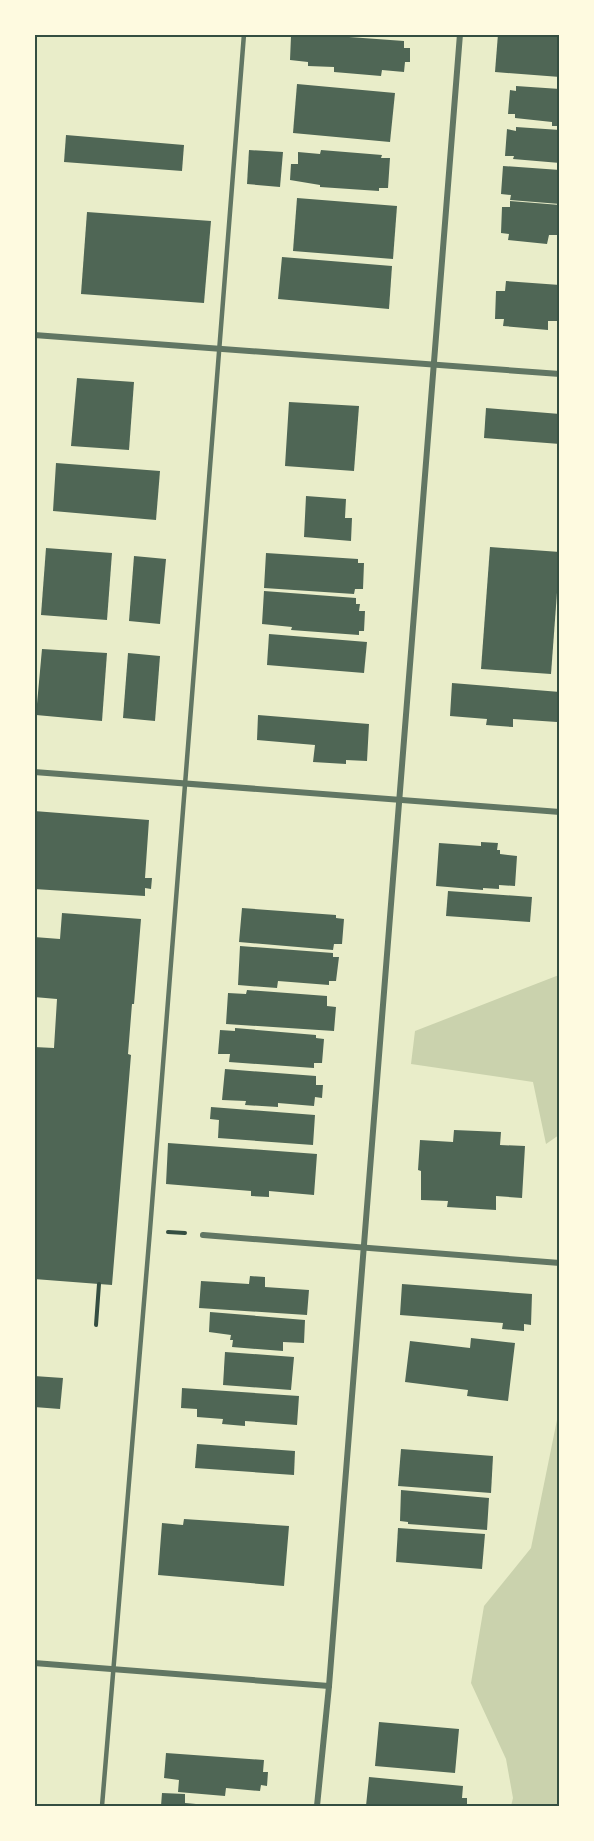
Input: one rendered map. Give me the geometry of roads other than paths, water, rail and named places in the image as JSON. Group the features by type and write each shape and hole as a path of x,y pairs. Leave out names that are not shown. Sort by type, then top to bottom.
{"street":[{"path":"317,1806 460,34"},
{"path":"34,335 560,374"},
{"path":"34,772 560,812"},
{"path":"203,1235 560,1263"},
{"path":"34,1663 328,1686"}],"lane":[{"path":"102,1806 150,1230 244,34"}]}
